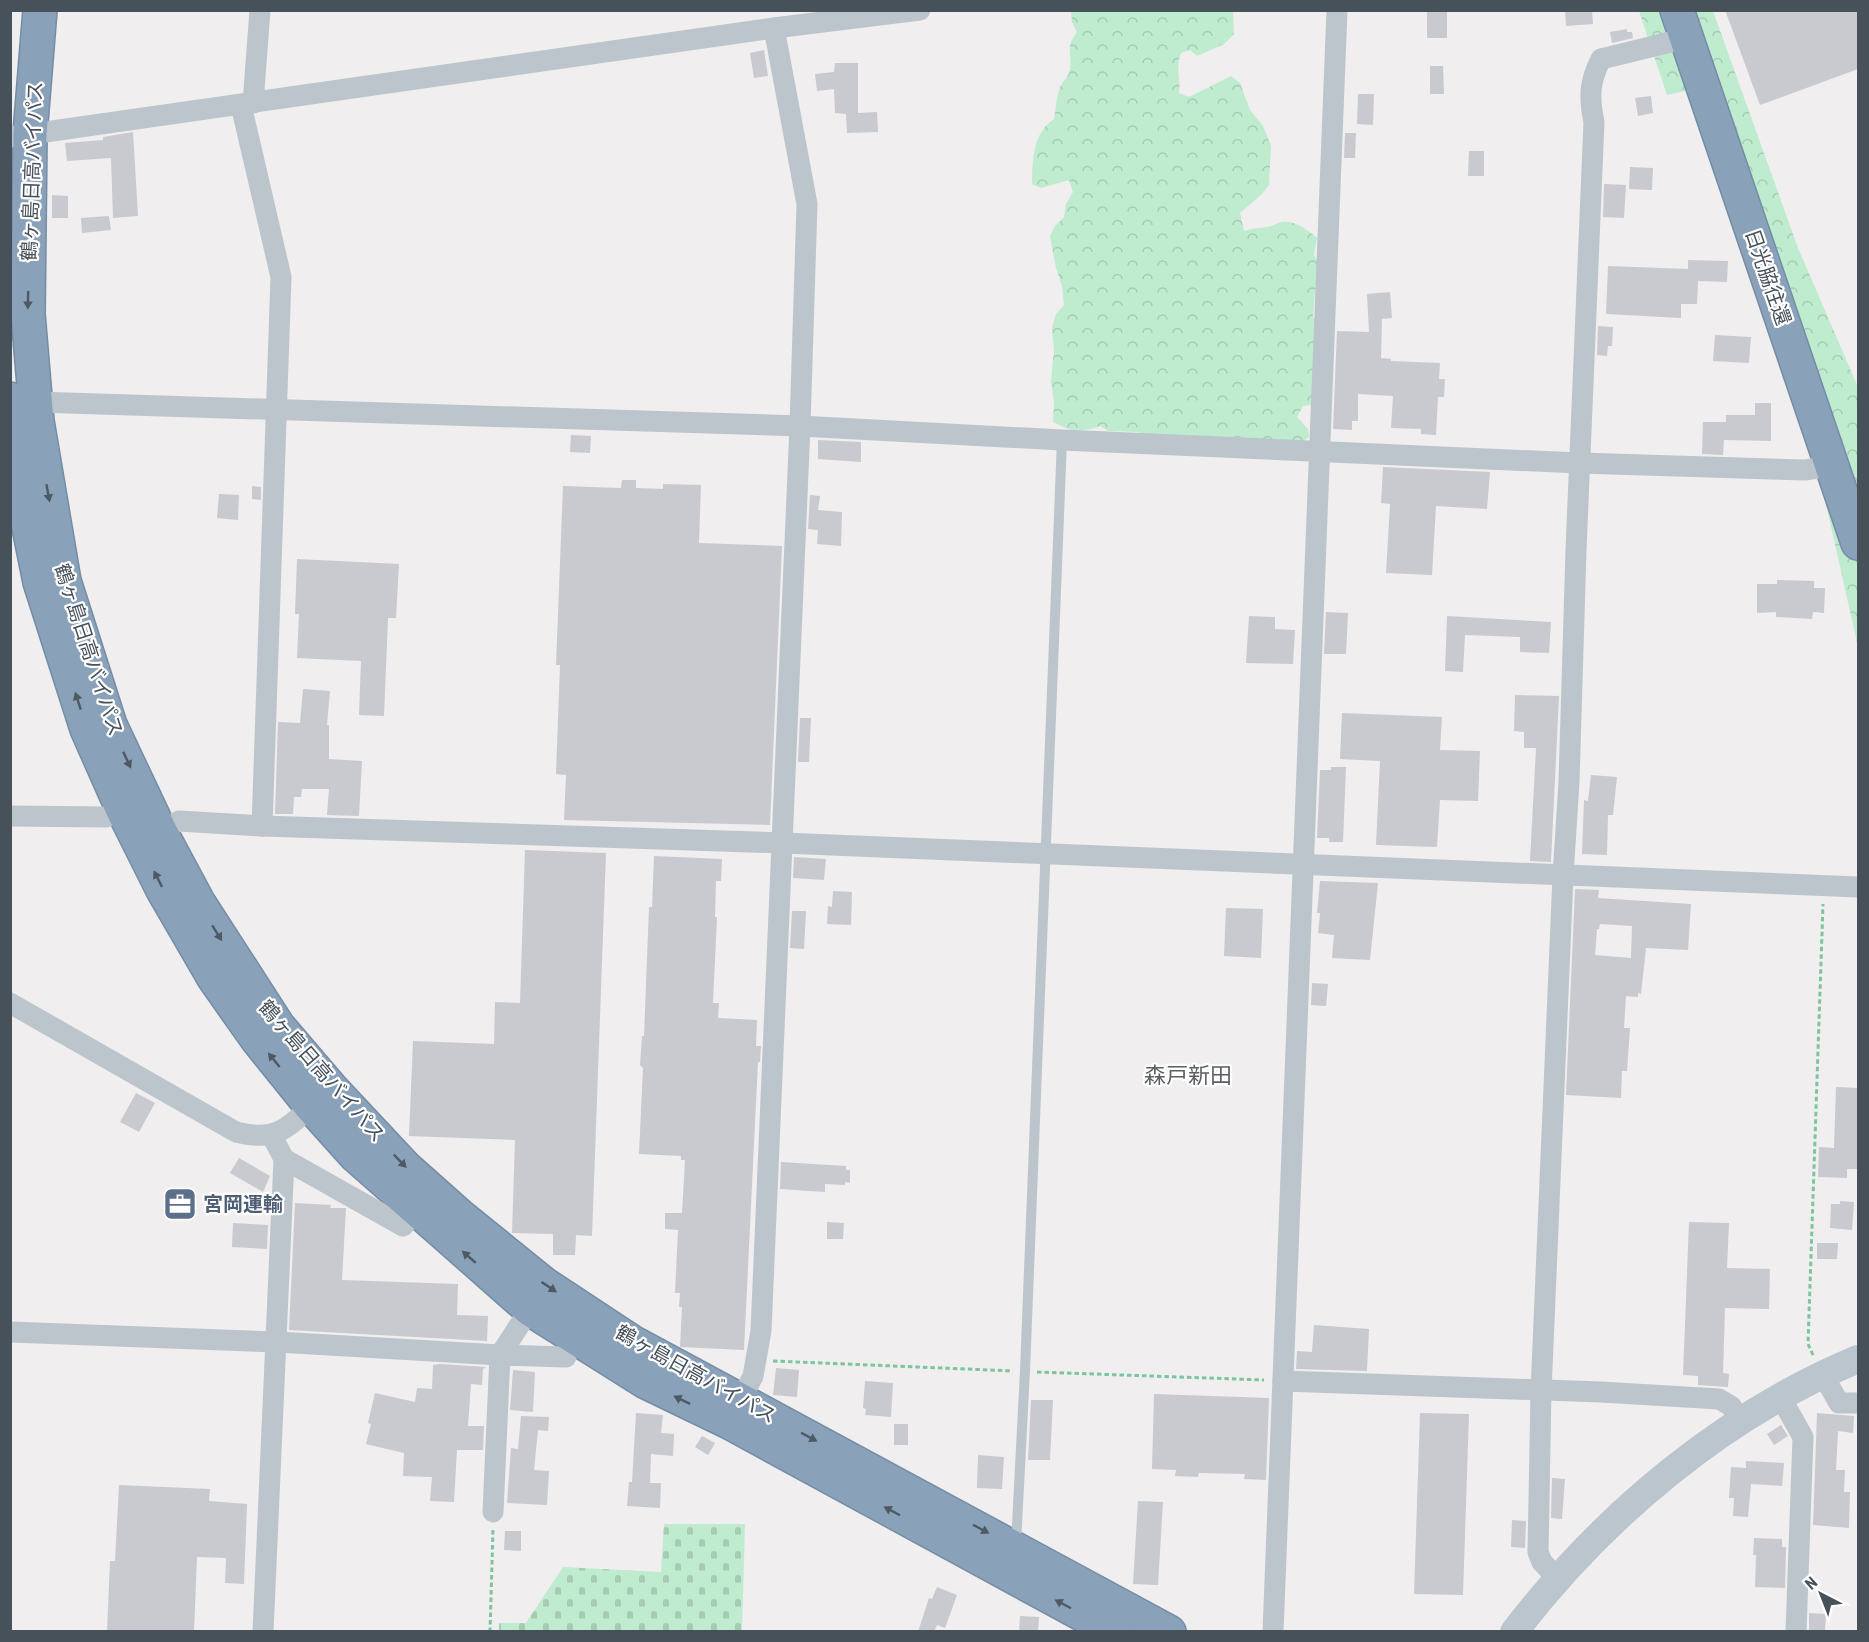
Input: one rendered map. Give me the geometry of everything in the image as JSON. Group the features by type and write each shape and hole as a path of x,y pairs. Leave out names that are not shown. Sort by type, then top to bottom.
{"highway":[{"name":"鶴ヶ島日高バイパス","path":"10,105 17,10"},
{"name":"鶴ヶ島日高バイパス","path":"40,10 20,136 28,314 23,401 22,493 40,582 87,729 122,808 163,890 214,978 256,1038 460,1216 544,1284 735,1411 1114,1632"},
{"name":"日光脇往還","path":"1682,24 1832,466 1850,494 1858,543"},
{"name":"鶴ヶ島日高バイパス","path":"23,401 47,489 64,581 110,725 160,831 198,903 278,1026 355,1155 530,1309 646,1382 735,1411 1016,1548 1169,1632"}],"street":[{"path":"260,10 247,104 282,277 262,826"},
{"path":"20,136 247,104 778,22 920,10"},
{"path":"1273,1632 1337,10"},
{"path":"735,1411 753,1376 761,1331 783,843 807,204 778,22"},
{"path":"1558,1579 1542,1562 1538,1552 1541,1392 1569,782 1579,463 1594,122 1589,99 1594,73 1601,59 1682,24"},
{"path":"23,401 800,426 1579,463 1806,470 1832,466"},
{"path":"10,816 106,817 122,808"},
{"path":"160,831 179,821 262,826 783,843 1858,888"},
{"path":"10,1003 236,1132 254,1137 272,1136 286,1128 321,1097"},
{"path":"263,1632 284,1159 272,1136"},
{"path":"284,1159 403,1226 417,1211"},
{"path":"493,1512 500,1355 530,1309"},
{"path":"10,1332 277,1342 566,1357"},
{"path":"1514,1632 1558,1579 1617,1519 1662,1478 1741,1421 1823,1375 1858,1359"},
{"path":"1823,1375 1839,1403 1858,1404"},
{"path":"1283,1381 1541,1392 1601,1392 1719,1399 1731,1406 1741,1421"},
{"path":"1781,1398 1803,1437 1796,1632"}],"lane":[{"path":"1016,1548 1026,1371 1062,440"}],"path":[{"path":"1823,1375 1808,1344 1824,887"},
{"path":"490,1632 493,1512"}],"green space":[{"path":"1071,11 1233,11 1234,34 1224,44 1197,56 1190,50 1181,53 1178,63 1179,93 1189,97 1231,76 1240,83 1250,110 1263,126 1271,146 1269,185 1240,213 1244,231 1287,222 1301,226 1317,238 1314,255 1318,262 1313,316 1320,328 1312,405 1303,406 1297,417 1308,429 1309,437 1301,443 1247,440 1238,437 1225,440 1159,437 1137,432 1108,431 1100,426 1087,430 1076,430 1053,422 1052,328 1056,314 1064,305 1062,286 1050,236 1055,226 1064,217 1066,204 1073,192 1069,180 1041,188 1032,184 1032,175 1035,148 1041,132 1054,119 1059,90 1067,77 1071,64 1070,47 1077,32 1072,22"},
{"path":"1639,11 1713,11 1798,248 1858,387 1858,647 1821,482 1699,88 1667,95"},
{"path":"664,1524 745,1524 742,1631 499,1631 499,1623 526,1623 563,1567 661,1572"}],"building":[{"path":"1427,10 1447,10 1447,38 1427,38"},
{"path":"1565,10 1592,10 1593,24 1566,26"},
{"path":"1725,10 1858,10 1858,69 1760,105"},
{"path":"1627,29 1627,32 1632,32 1633,38 1612,43 1610,32"},
{"path":"764,50 768,76 754,78 750,53"},
{"path":"835,63 858,63 858,113 877,112 878,132 847,133 846,114 835,113 834,89 817,91 815,74 834,72"},
{"path":"1430,66 1443,66 1444,94 1430,94"},
{"path":"1358,94 1374,94 1373,125 1357,124"},
{"path":"1651,96 1653,113 1638,116 1635,98"},
{"path":"133,132 138,216 113,218 111,158 67,161 65,143 103,140 103,137"},
{"path":"1345,133 1356,133 1355,158 1344,158"},
{"path":"1469,151 1484,151 1484,176 1468,176"},
{"path":"1630,167 1653,168 1652,190 1629,189"},
{"path":"1604,184 1626,185 1624,218 1603,217"},
{"path":"52,195 68,196 68,218 52,218"},
{"path":"109,216 111,230 82,233 81,218"},
{"path":"1688,260 1728,261 1727,282 1698,281 1697,304 1681,304 1681,318 1606,314 1608,266 1688,269"},
{"path":"1390,292 1392,318 1382,319 1381,358 1391,359 1391,361 1440,363 1439,379 1445,379 1444,397 1438,397 1436,435 1421,434 1421,429 1391,428 1393,396 1358,394 1358,421 1352,421 1352,430 1333,429 1337,331 1369,332 1367,294"},
{"path":"1598,326 1613,327 1612,346 1608,346 1607,356 1597,355"},
{"path":"1715,335 1751,337 1749,363 1713,361"},
{"path":"1755,403 1771,403 1771,441 1724,440 1723,455 1702,454 1703,422 1726,422 1726,415 1755,415"},
{"path":"571,435 591,436 590,453 570,452"},
{"path":"818,440 861,442 861,462 818,459"},
{"path":"1383,467 1490,472 1487,509 1436,506 1432,575 1386,573 1390,504 1381,503"},
{"path":"622,480 636,480 636,488 663,489 663,484 701,485 699,543 782,546 770,825 564,820 566,775 556,774 560,665 556,665 563,486 621,488"},
{"path":"252,486 261,487 261,500 252,499"},
{"path":"219,494 239,495 238,520 217,518"},
{"path":"810,495 820,496 818,510 842,512 841,546 817,544 818,530 808,529"},
{"path":"297,559 399,564 396,618 388,618 384,716 359,715 361,661 297,658 299,614 295,614"},
{"path":"1777,580 1814,581 1814,588 1825,588 1824,613 1813,612 1812,619 1776,617 1776,612 1757,613 1757,584 1777,584"},
{"path":"1326,612 1348,613 1346,654 1324,654"},
{"path":"1249,616 1275,617 1275,629 1295,630 1293,664 1246,663"},
{"path":"1447,616 1551,622 1549,653 1520,652 1520,637 1465,635 1463,672 1445,671"},
{"path":"303,689 330,691 327,725 329,725 329,759 362,761 359,816 327,815 329,789 302,789 301,797 294,797 293,814 275,814 278,722 300,723"},
{"path":"1515,695 1559,696 1551,862 1530,861 1536,748 1524,748 1524,732 1514,731"},
{"path":"1342,713 1442,717 1440,750 1480,751 1478,801 1440,800 1437,847 1376,845 1380,761 1340,759"},
{"path":"800,718 811,718 809,762 798,762"},
{"path":"1331,767 1346,767 1343,842 1329,842 1329,838 1317,838 1320,770 1331,770"},
{"path":"1591,775 1617,777 1613,815 1608,815 1607,855 1582,854 1584,800 1588,801"},
{"path":"525,850 606,853 592,1236 576,1235 575,1255 553,1255 553,1234 512,1233 515,1140 409,1136 413,1041 494,1044 495,1002 520,1003"},
{"path":"654,856 722,859 721,881 716,881 715,917 717,917 713,1003 719,1003 718,1018 757,1020 756,1046 761,1046 760,1062 758,1062 744,1350 680,1347 682,1307 679,1307 680,1293 675,1293 678,1230 665,1229 665,1213 682,1213 685,1160 681,1160 681,1156 639,1154 643,1068 640,1065 642,1036 644,1036 649,907 652,907"},
{"path":"794,857 826,859 824,880 793,878"},
{"path":"1320,881 1378,883 1370,960 1332,958 1334,935 1318,933"},
{"path":"1575,889 1599,890 1598,898 1691,904 1688,950 1646,948 1641,994 1638,993 1638,997 1626,996 1624,1028 1630,1028 1627,1071 1622,1071 1621,1098 1566,1095","holes":["1600,924 1632,926 1631,958 1595,955 1597,929"]},
{"path":"833,891 852,892 851,925 827,924 828,906 832,907"},
{"path":"1226,908 1263,909 1261,958 1224,956"},
{"path":"792,911 806,911 804,949 790,948"},
{"path":"1312,983 1328,984 1326,1006 1311,1005"},
{"path":"1836,1087 1858,1088 1858,1169 1847,1169 1847,1178 1818,1177 1819,1147 1834,1148"},
{"path":"136,1093 155,1103 139,1132 120,1122"},
{"path":"239,1158 270,1176 263,1192 230,1173"},
{"path":"781,1162 846,1166 846,1170 850,1170 850,1183 825,1184 825,1192 780,1189"},
{"path":"1840,1201 1854,1202 1852,1230 1830,1228 1831,1204 1840,1204"},
{"path":"295,1203 346,1208 342,1280 458,1284 457,1315 488,1316 487,1341 289,1330"},
{"path":"827,1222 844,1223 843,1239 827,1239"},
{"path":"1689,1222 1729,1223 1727,1268 1770,1269 1769,1309 1725,1308 1723,1373 1729,1374 1728,1387 1698,1385 1698,1376 1683,1375"},
{"path":"233,1223 268,1225 267,1249 232,1247"},
{"path":"1817,1243 1838,1243 1837,1259 1817,1259"},
{"path":"1314,1325 1369,1329 1367,1371 1296,1369 1297,1351 1312,1352"},
{"path":"433,1365 486,1367 483,1369 482,1385 471,1384 468,1426 484,1426 483,1450 457,1450 454,1502 430,1501 432,1477 403,1476 404,1453 366,1444 375,1393 415,1402 417,1388 432,1389"},
{"path":"776,1368 799,1370 797,1397 773,1395"},
{"path":"513,1370 535,1372 533,1412 510,1410"},
{"path":"865,1381 893,1383 891,1417 865,1415 866,1409 863,1408"},
{"path":"1154,1394 1269,1398 1266,1480 1244,1479 1245,1474 1199,1473 1198,1477 1175,1476 1176,1470 1152,1469"},
{"path":"1031,1400 1053,1400 1050,1460 1028,1460"},
{"path":"636,1413 663,1415 661,1433 674,1434 673,1456 651,1454 650,1483 661,1483 660,1508 627,1506 629,1482 632,1482"},
{"path":"1420,1413 1469,1414 1463,1595 1414,1594"},
{"path":"1817,1413 1854,1416 1853,1433 1838,1431 1836,1470 1845,1470 1844,1492 1850,1492 1849,1528 1813,1525"},
{"path":"521,1416 549,1417 548,1431 538,1430 534,1470 549,1471 547,1505 507,1503 511,1448 518,1449"},
{"path":"894,1424 908,1424 908,1445 894,1445"},
{"path":"1781,1425 1788,1436 1774,1445 1767,1434"},
{"path":"702,1436 715,1443 708,1455 695,1447"},
{"path":"978,1455 1004,1457 1002,1489 977,1488"},
{"path":"1746,1461 1784,1463 1782,1486 1751,1484 1748,1517 1733,1516 1734,1498 1729,1498 1731,1467 1746,1468"},
{"path":"1552,1478 1565,1479 1562,1519 1551,1518"},
{"path":"119,1485 210,1489 209,1501 247,1504 244,1584 225,1583 226,1558 197,1557 194,1632 107,1632 110,1561 115,1561"},
{"path":"1138,1501 1163,1502 1158,1585 1133,1584"},
{"path":"1512,1520 1526,1521 1525,1548 1511,1547"},
{"path":"505,1531 521,1531 521,1551 504,1550"},
{"path":"1754,1538 1782,1539 1782,1547 1786,1547 1785,1588 1755,1587"},
{"path":"937,1587 957,1595 945,1628 937,1625 934,1632 918,1632 929,1598 932,1599"},
{"path":"1809,1613 1826,1614 1825,1632 1809,1632"},
{"path":"1020,1616 1039,1617 1038,1632 1019,1632"}],"place":[{"name":"宮岡運輸","path":"180,1204"}],"district":[{"name":"森戸新田","path":"1188,1075"}]}
